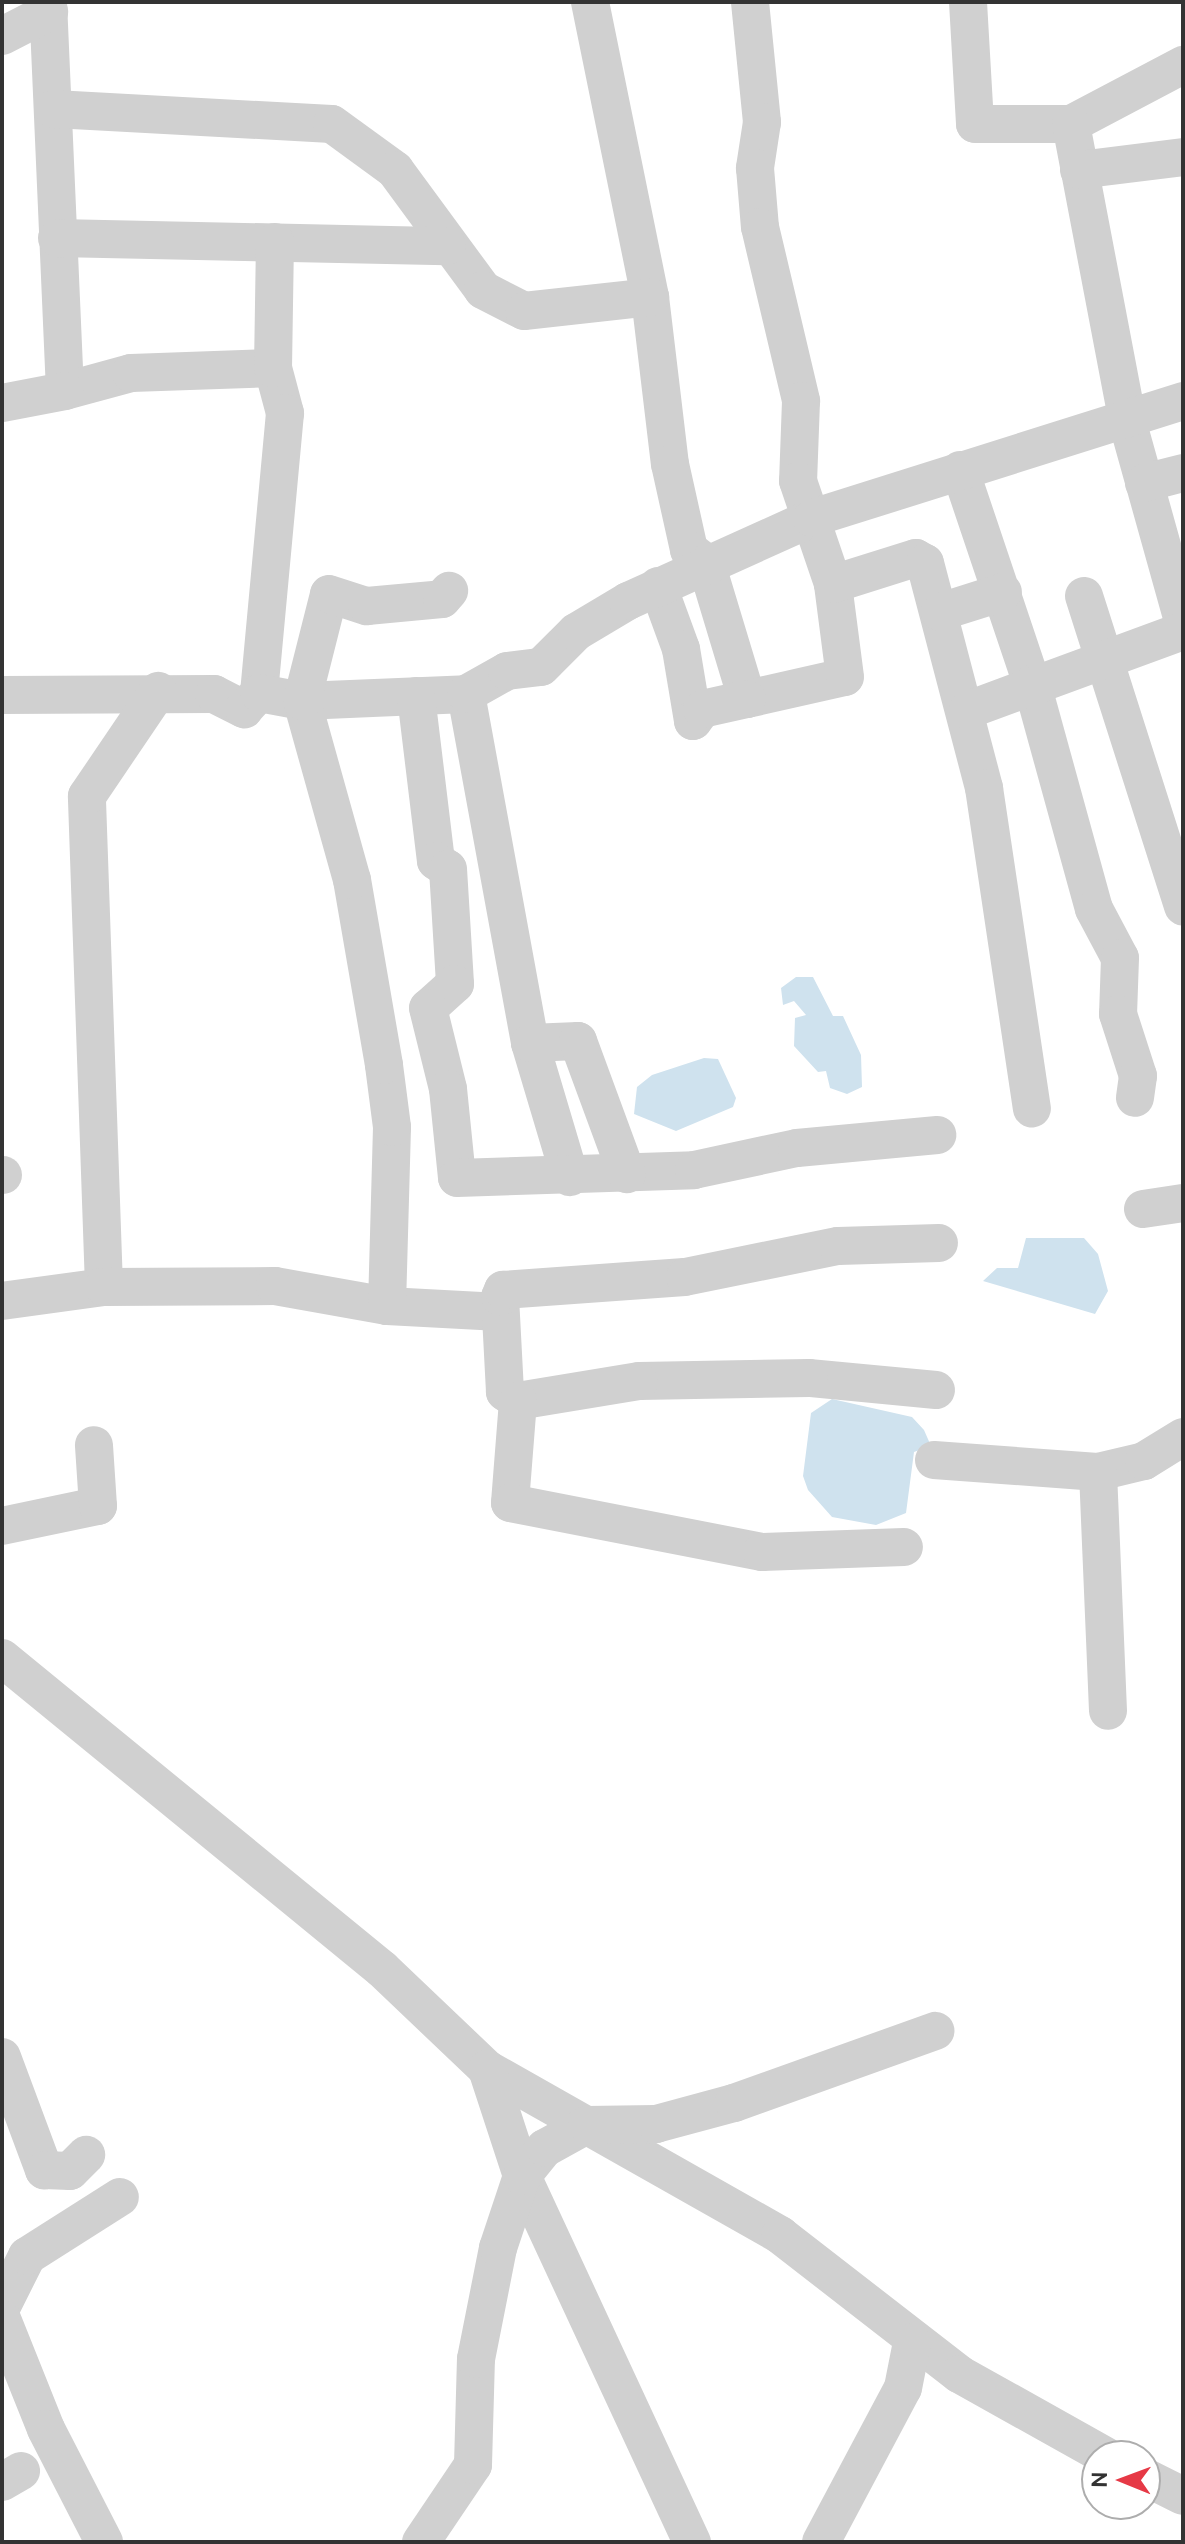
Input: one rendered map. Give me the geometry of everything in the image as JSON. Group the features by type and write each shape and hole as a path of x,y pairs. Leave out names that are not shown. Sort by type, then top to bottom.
{"street":[{"path":"590,2 650,297 670,464 689,550 706,563 747,699"},
{"path":"658,586 681,649 693,721 702,709 845,677 833,584 798,481 801,401 760,227 755,168 762,122 750,2"},
{"path":"968,2 970,119 1071,124 1183,65"},
{"path":"2,36 49,7 65,391"},
{"path":"54,109 332,124 395,170 447,246 483,290 524,311 650,297"},
{"path":"1071,124 1128,424 1183,621"},
{"path":"1079,170 1183,157"},
{"path":"57,238 447,246"},
{"path":"2,695 158,691 214,694 244,709 259,693 285,413 273,368 275,242"},
{"path":"2,403 65,391 119,375 273,368"},
{"path":"259,693 302,701 466,694 507,671 541,667 576,632 658,586 812,518 960,470 1128,424 1157,405 1183,401"},
{"path":"960,470 1032,684 1094,909 1120,958 1118,1014 1138,1076 1135,1098"},
{"path":"1144,483 1183,473"},
{"path":"833,584 916,558 925,563 968,710 1032,1108"},
{"path":"387,1306 392,1127 384,1065 352,880 302,701 329,594 367,606 442,599 449,591"},
{"path":"940,612 1003,592"},
{"path":"1084,596 1183,907"},
{"path":"968,710 1183,631"},
{"path":"104,1287 87,796 158,691"},
{"path":"466,694 530,1043 570,1177"},
{"path":"416,696 436,861 448,869 455,984 428,1008 448,1089 457,1178 627,1174 937,1135"},
{"path":"530,1043 578,1041 627,1174"},
{"path":"1143,1209 1183,1203"},
{"path":"936,1390 809,1378 639,1381 518,1401 505,1392 500,1312 503,1290 685,1277 838,1246 939,1243"},
{"path":"2,1301 104,1287 275,1286 387,1306 500,1312"},
{"path":"518,1401 510,1503 791,1555 904,1547"},
{"path":"934,1460 1098,1472 1144,1461 1183,1437"},
{"path":"2,1526 102,1519 94,1445"},
{"path":"1098,1472 1108,1711"},
{"path":"2,1658 382,1969 487,2069 780,2235 912,2342 1081,2441"},
{"path":"421,2542 473,2465 476,2359 503,2227 522,2176 557,2137 587,2125 656,2124 935,2031"},
{"path":"2,2057 44,2170 70,2171 86,2155"},
{"path":"487,2069 522,2176 692,2542"},
{"path":"2,2306 27,2256 120,2197"},
{"path":"2,2319 46,2429 104,2542"},
{"path":"821,2542 903,2388 912,2342"},
{"path":"1161,2485 1183,2496"}],"water":[{"path":"796,977 813,977 833,1016 843,1016 861,1055 862,1087 847,1094 830,1088 826,1071 818,1072 794,1046 795,1018 806,1015 794,1001 783,1005 781,988"},
{"path":"704,1058 718,1059 736,1098 733,1107 676,1131 634,1114 637,1087 652,1075"},
{"path":"1026,1238 1084,1238 1098,1254 1108,1291 1095,1314 983,1281 997,1268 1018,1268"},
{"path":"832,1399 912,1417 924,1430 931,1446 914,1452 906,1513 876,1525 832,1517 808,1490 803,1476 811,1413"}]}
